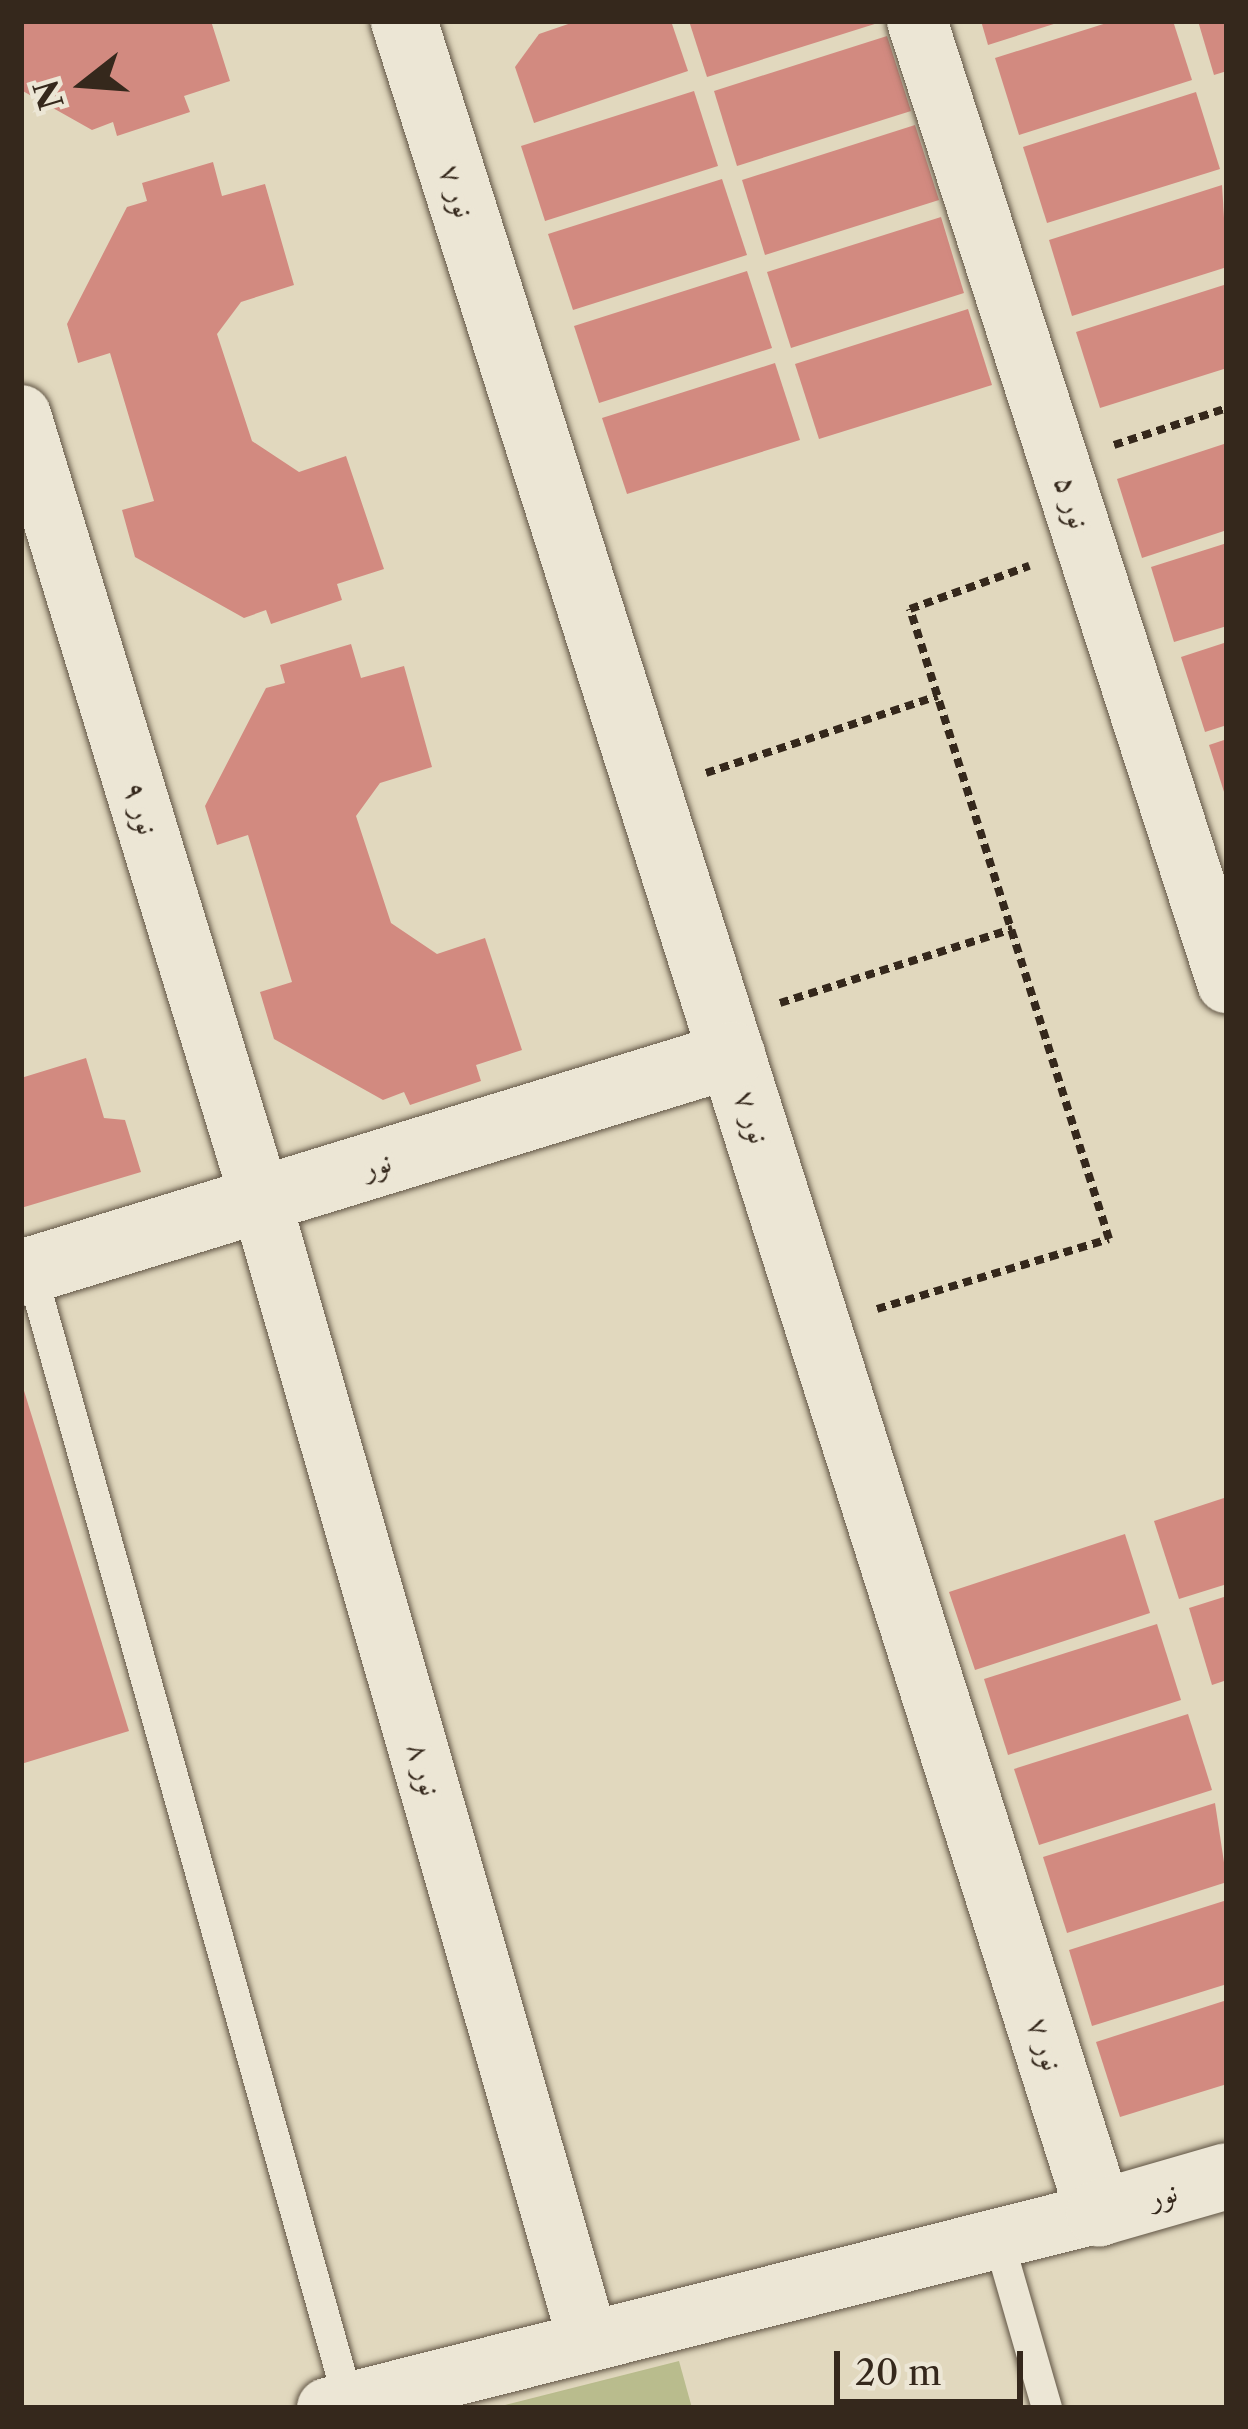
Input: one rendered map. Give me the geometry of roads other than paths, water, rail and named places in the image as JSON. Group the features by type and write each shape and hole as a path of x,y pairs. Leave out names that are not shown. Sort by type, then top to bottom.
{"street":[{"name":"نور ۵","path":"917,21 1086,546 1208,862 1227,983"},
{"name":"نور ۷","path":"413,24 648,793 1099,2213"},
{"name":"نور ۹","path":"21,415 261,1201"},
{"name":"نور","path":"26,1271 261,1201 727,1039"},
{"name":"نور ۸","path":"261,1201 587,2337"},
{"name":"نور","path":"1099,2213 1227,2176"},
{"path":"338,2405 587,2337 1000,2246 1099,2213"}],"lane":[{"path":"26,1271 338,2405"},
{"path":"1000,2246 1047,2408"}]}
